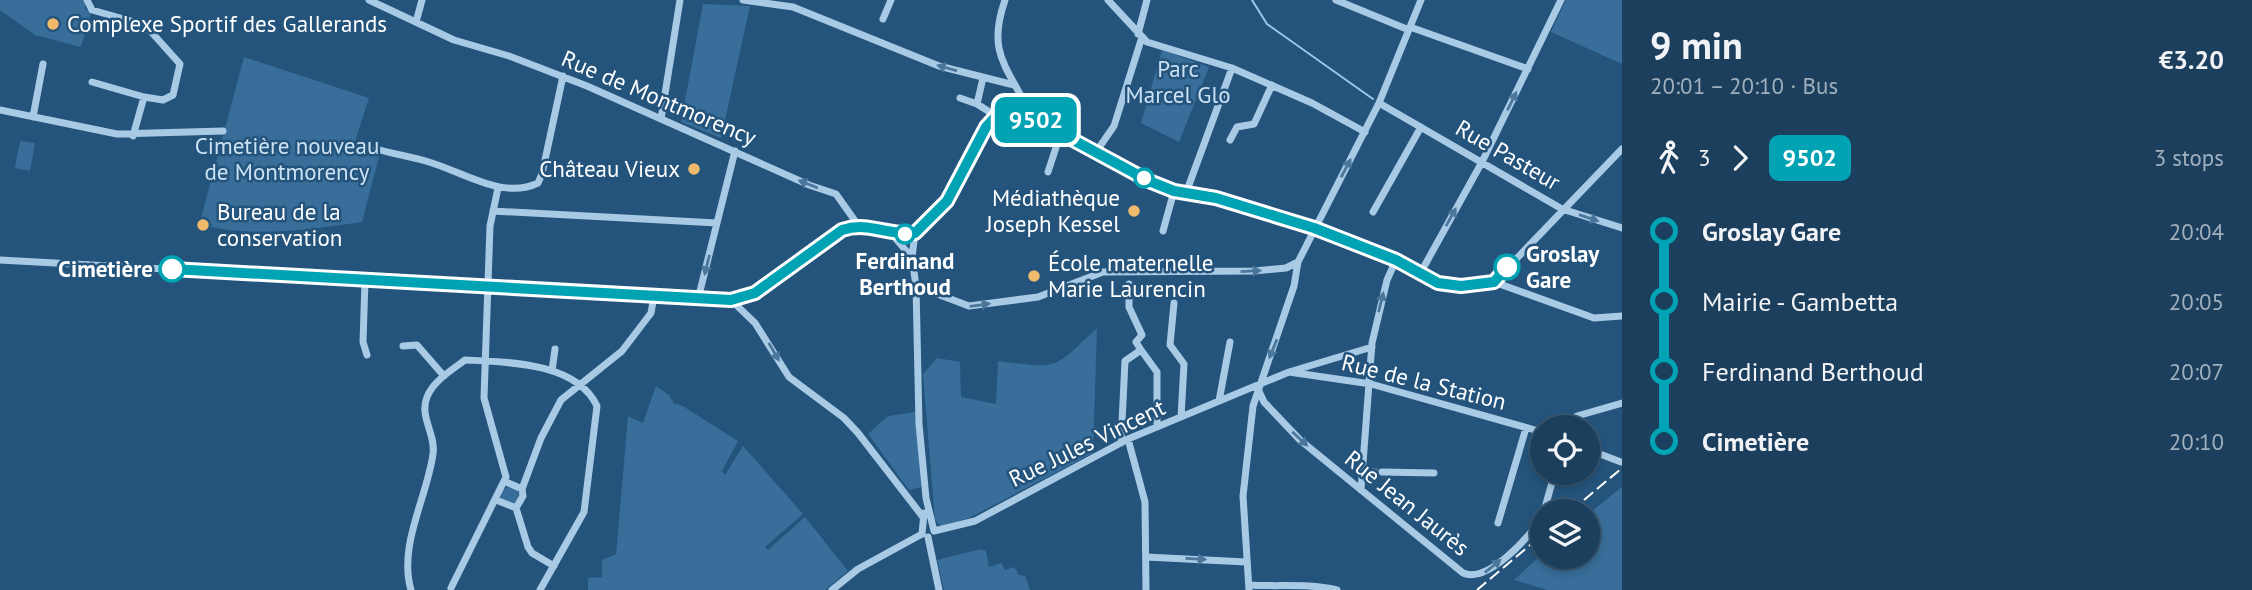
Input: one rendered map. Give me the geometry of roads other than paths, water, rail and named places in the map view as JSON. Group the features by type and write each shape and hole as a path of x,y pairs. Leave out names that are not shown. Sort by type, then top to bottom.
{"street":[{"path":"88,0 92,10 145,25 178,60 181,69 173,95 163,100 92,82"},
{"name":"Rue de Montmorency","path":"369,0 454,40 509,55 563,76 836,194 858,225"},
{"path":"415,22 422,0"},
{"path":"661,119 680,0"},
{"path":"743,0 793,7 939,66 1014,85"},
{"path":"883,19 891,0"},
{"path":"1005,0 998,47 1007,74 1028,108 1027,115"},
{"path":"1108,0 1147,42 1233,68 1365,132"},
{"path":"1096,152 1114,126 1147,0"},
{"path":"1336,0 1528,69"},
{"path":"1337,590 1297,583 1279,587 1249,588 1243,496 1257,387 1276,344 1294,286 1298,262 1379,103 1421,0"},
{"path":"1421,272 1482,162 1561,0"},
{"path":"33,117 43,64"},
{"path":"1186,193 1233,68"},
{"path":"376,149 430,162 498,188 528,188 538,183 563,76"},
{"path":"977,104 983,78"},
{"path":"1230,140 1237,127 1254,124 1272,85"},
{"path":"133,136 144,96"},
{"path":"960,98 977,104 996,116 1027,115 1149,181 1174,191 1216,198 1314,228 1396,260 1438,283 1461,286 1494,282 1594,318 1622,316"},
{"name":"Rue Pasteur","path":"1379,103 1562,209 1622,228"},
{"path":"0,110 133,136 223,131"},
{"path":"927,531 916,362 916,286 912,258 915,233 947,201 986,127 996,116"},
{"path":"1373,212 1421,127"},
{"path":"1048,172 1061,132"},
{"path":"1494,282 1622,149"},
{"path":"698,299 735,151"},
{"path":"451,588 504,481 484,403 493,211 498,188"},
{"path":"1163,231 1174,191"},
{"path":"493,211 717,223"},
{"path":"0,260 731,300 755,293 842,230 858,225 891,233 915,233"},
{"path":"891,233 912,258"},
{"path":"1361,490 1372,347 1381,303 1396,260"},
{"path":"916,286 969,306 1038,297 1103,272 1254,271 1286,268 1298,262"},
{"path":"365,281 363,342 367,355"},
{"path":"1129,284 1129,306 1142,335 1136,342 1157,372 1157,427"},
{"path":"516,508 523,496 522,489 541,438 561,400 622,351 651,313 654,296"},
{"path":"731,300 755,323 789,377 844,418 923,517 939,590"},
{"path":"1174,303 1170,345 1184,364 1181,417"},
{"path":"1219,401 1230,342"},
{"path":"403,346 417,345 444,376"},
{"path":"1257,387 1289,372 1372,347"},
{"path":"552,371 555,349"},
{"path":"1141,350 1125,361 1124,441 1145,502 1146,590"},
{"path":"411,590 408,554 433,453 425,404 428,394 444,376 465,360 562,373 595,401 598,412 586,505 540,590"},
{"name":"Rue de la Station","path":"1289,372 1371,384 1530,429"},
{"name":"Rue Jules Vincent","path":"832,590 858,569 927,531 975,521 1124,441 1257,387"},
{"name":"Rue Jean Jaurès","path":"1257,387 1264,402 1300,440 1470,576 1483,575 1530,534"},
{"path":"1582,415 1622,403"},
{"path":"1587,415 1591,413"},
{"path":"1498,523 1527,428"},
{"path":"1600,454 1621,461"},
{"path":"1362,471 1371,471"},
{"path":"1382,472 1434,473"},
{"path":"504,481 522,489"},
{"path":"923,517 926,498"},
{"path":"496,500 516,508 532,553 554,566"},
{"path":"1146,557 1246,562"}],"waterway":[{"path":"1252,0 1267,24 1373,99"}],"tunnel":[{"path":"1371,471 1382,472"}],"railway":[{"path":"1585,499 1622,468"},
{"path":"1477,590 1530,545"}],"place":[{"name":"Complexe Sportif des Gallerands","path":"53,24"},
{"name":"Château Vieux","path":"694,169"},
{"name":"Médiathèque Joseph Kessel","path":"1134,211"},
{"name":"Bureau de la conservation","path":"203,225"},
{"name":"Ferdinand Berthoud","path":"905,234"},
{"name":"Groslay Gare","path":"1507,267"},
{"name":"Cimetière","path":"172,269"},
{"name":"École maternelle Marie Laurencin","path":"1034,276"}],"park label":[{"name":"Parc Marcel Glo","path":"1178,82"},
{"name":"Cimetière nouveau de Montmorency","path":"287,159"}]}
